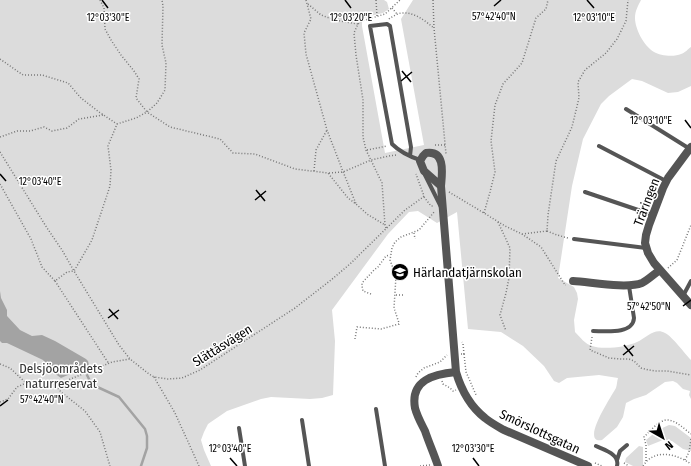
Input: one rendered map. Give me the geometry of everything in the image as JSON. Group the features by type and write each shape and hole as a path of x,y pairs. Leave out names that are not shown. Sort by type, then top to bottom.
{"street":[{"name":"Träringen","path":"646,248 646,235 667,181 690,148"},
{"name":"Smörslottsgatan","path":"421,160 422,156 426,153 433,153 438,156 441,163 442,207 456,372 459,384 471,402 484,417 504,430 588,463"},
{"path":"421,160 419,171 441,186"},
{"path":"646,248 650,258 691,305"},
{"path":"572,284 629,286 642,282 661,271"},
{"path":"435,465 415,409 415,397 417,390 424,381 430,377 444,373 456,372"}],"lane":[{"path":"410,156 411,147 390,26 387,24 370,26 392,144 410,156 421,160"},
{"path":"626,109 690,148"},
{"path":"599,146 667,181"},
{"path":"419,171 442,207"},
{"path":"585,192 653,215"},
{"path":"574,239 646,248"},
{"path":"683,296 691,281"},
{"path":"592,331 620,330 627,328 632,324 634,318 629,286"},
{"path":"376,409 385,466"},
{"path":"302,420 309,466"},
{"path":"239,428 245,466"},
{"path":"617,466 617,460 620,452 626,445"},
{"path":"596,446 615,456 617,460"}],"path":[{"path":"100,0 104,8 105,29 121,55 139,79 136,98 147,112 170,128 220,139 233,153 255,154 295,169 328,173 343,172 371,160 395,155 400,157"},
{"path":"116,124 136,118 147,112 157,103 165,90 166,63 162,45 162,0"},
{"path":"306,0 311,19 304,33 306,54 327,130 356,204"},
{"path":"376,0 378,16"},
{"path":"386,228 382,183 366,150 363,137 363,100 354,32 358,24 362,21 385,14 400,0"},
{"path":"484,214 495,172 492,141 495,105 503,84 522,63 536,18 546,9 548,0"},
{"path":"547,231 556,161 572,128 579,98 578,82 585,70 606,53 617,39 626,21 628,0"},
{"path":"307,3 321,15 335,20 358,24"},
{"path":"392,8 397,14"},
{"path":"387,24 390,18 401,12 411,13 427,22 434,28"},
{"path":"0,59 23,75 42,75 68,83 81,98 116,124"},
{"path":"0,137 17,131 30,131 44,127 52,131 67,128 79,119 103,115"},
{"path":"74,271 92,240 110,186 111,170 108,146 116,124"},
{"path":"314,171 316,150 327,130"},
{"path":"366,150 392,144"},
{"path":"432,145 445,144"},
{"path":"0,152 62,250 119,345 130,359 154,377 175,413 199,466"},
{"name":"Slättåsvägen","path":"154,377 168,379 182,378 200,370 295,308 350,264 405,210 424,196 419,171"},
{"path":"328,173 348,198 367,214 385,225"},
{"path":"0,184 31,239 42,267 55,281 109,364"},
{"path":"449,192 542,247 565,285 572,284"},
{"path":"355,339 357,327 381,329 399,324 394,308 396,276 391,263 390,255 393,244 407,234 420,230 442,207"},
{"path":"498,222 510,248 510,278 500,315 506,331"},
{"path":"661,271 677,260 691,225"},
{"path":"522,234 547,231 574,239"},
{"path":"414,233 415,239"},
{"path":"371,294 363,291 362,283 378,267 386,256 390,255"},
{"path":"55,281 67,272 74,271"},
{"path":"395,295 404,295"},
{"path":"592,331 590,350 609,358 629,359 634,361 641,368 649,370 691,375"},
{"path":"464,354 466,372 478,400"},
{"path":"0,402 8,399 17,387 26,383 39,382 56,385 112,362 130,359"},
{"path":"0,364 10,368 26,383"},
{"path":"56,385 61,392 85,411 100,432 110,466"},
{"path":"646,461 646,445 644,437 661,421 668,420 675,422 691,434"},
{"path":"685,460 689,452 691,440"},
{"path":"643,466 646,461 652,457 664,454 685,460 691,464"},
{"path":"588,463 602,466"},
{"path":"420,466 435,465"}],"green space":[{"name":"Delsjöområdets naturreservat","path":"0,0 384,0 387,2 389,9 383,13 362,19 362,26 385,153 424,145 401,19 413,0 641,0 637,9 635,22 641,37 650,49 660,54 671,56 685,52 691,47 691,86 678,92 668,93 642,81 632,79 609,96 601,104 583,139 572,186 558,278 574,287 577,293 578,299 574,320 575,332 587,344 602,348 621,347 633,344 654,332 658,331 668,335 691,360 691,399 689,395 690,391 683,389 673,381 665,382 646,395 626,403 623,417 617,427 602,440 596,439 594,434 599,418 616,388 618,378 599,375 567,378 559,383 554,381 544,366 523,346 501,332 468,329 457,212 437,223 418,211 409,212 388,234 332,310 335,341 333,395 310,399 271,397 227,411 208,424 201,440 211,466 0,466"},
{"path":"669,425 675,426 691,438 691,451 683,449 672,441 663,440 648,446 646,440 658,430"},
{"path":"639,446 643,447 643,465 633,466 625,462 626,458"}],"shaded area":[{"path":"0,291 1,298 7,310 7,316 20,330 32,336 42,335 86,359 89,365 86,367 87,370 84,371 82,369 61,378 54,373 43,360 7,343 2,343 0,341"}],"waterway":[{"path":"85,371 93,385 119,397 145,429 147,436 147,448 141,466"}],"place":[{"name":"Härlandatjärnskolan","path":"400,272"}]}
